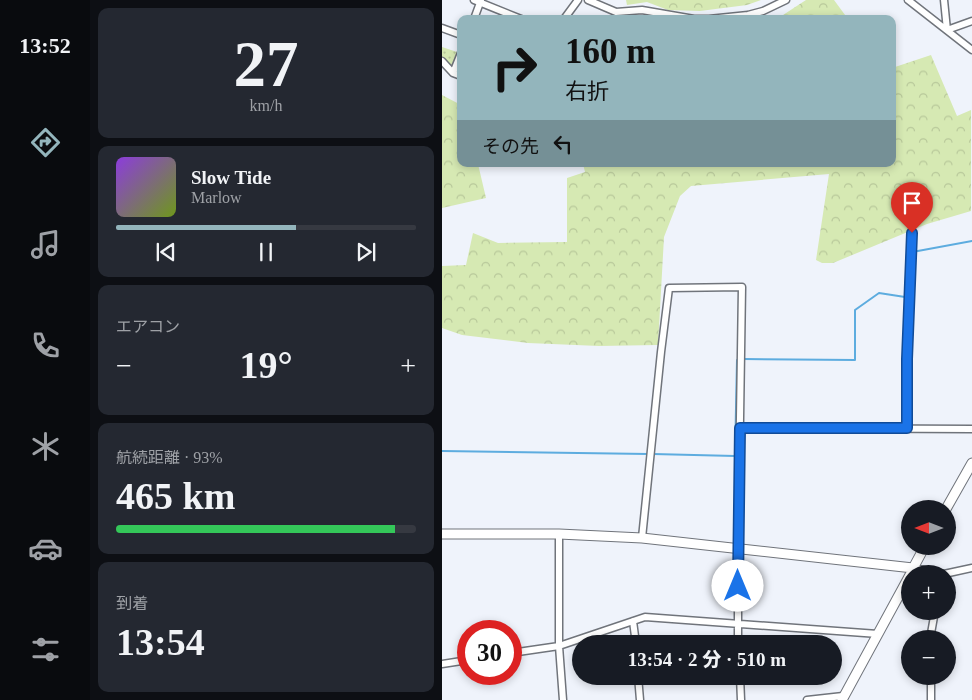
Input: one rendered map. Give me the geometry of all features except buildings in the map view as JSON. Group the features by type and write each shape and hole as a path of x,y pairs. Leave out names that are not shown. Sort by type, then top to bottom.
{"street":[{"path":"567,15 578,0"},
{"path":"588,0 616,12 642,10 671,15"},
{"path":"748,15 763,11 786,0"},
{"path":"908,0 970,47"},
{"path":"944,0 947,30"},
{"path":"475,15 478,1 511,15"},
{"path":"947,30 972,21"},
{"path":"442,28 457,34"},
{"path":"442,61 453,73 457,74"},
{"path":"453,73 457,63"},
{"path":"907,428 907,359 912,233"},
{"path":"642,538 669,288 742,288 738,635"},
{"path":"740,428 972,429"},
{"path":"951,500 972,463"},
{"path":"442,534 560,534 642,538 738,548 901,571"},
{"path":"560,534 559,646 563,700"},
{"path":"956,571 972,568"},
{"path":"807,700 842,698 901,591"},
{"path":"522,652 559,646 645,617 878,634"},
{"path":"633,621 635,635"},
{"path":"442,664 457,662"},
{"path":"639,685 640,700"},
{"path":"740,685 741,700"},
{"path":"931,685 931,700"}],"green space":[{"path":"626,0 761,0 747,5 700,11 668,10 647,2 627,5"},
{"path":"806,0 834,0 845,15 783,15"},
{"path":"442,47 457,52 451,67 442,57"},
{"path":"931,55 957,116 971,110 971,211 927,224 833,263 822,263 816,260 829,174 691,186 680,196 664,237 658,345 599,346 528,343 462,335 442,328 442,266 466,265 473,233 498,243 567,242 567,178 585,172 584,167 896,167 896,67"},
{"path":"442,95 457,103 457,167 479,167 486,198 442,208"}],"waterway":[{"path":"743,359 855,360 855,310 879,293 905,297 907,253 972,241"},
{"path":"653,454 735,456 737,360 739,360"},
{"path":"442,451 648,454"}],"route":[{"path":"738,586 740,428 907,428 907,359 912,233"}]}
